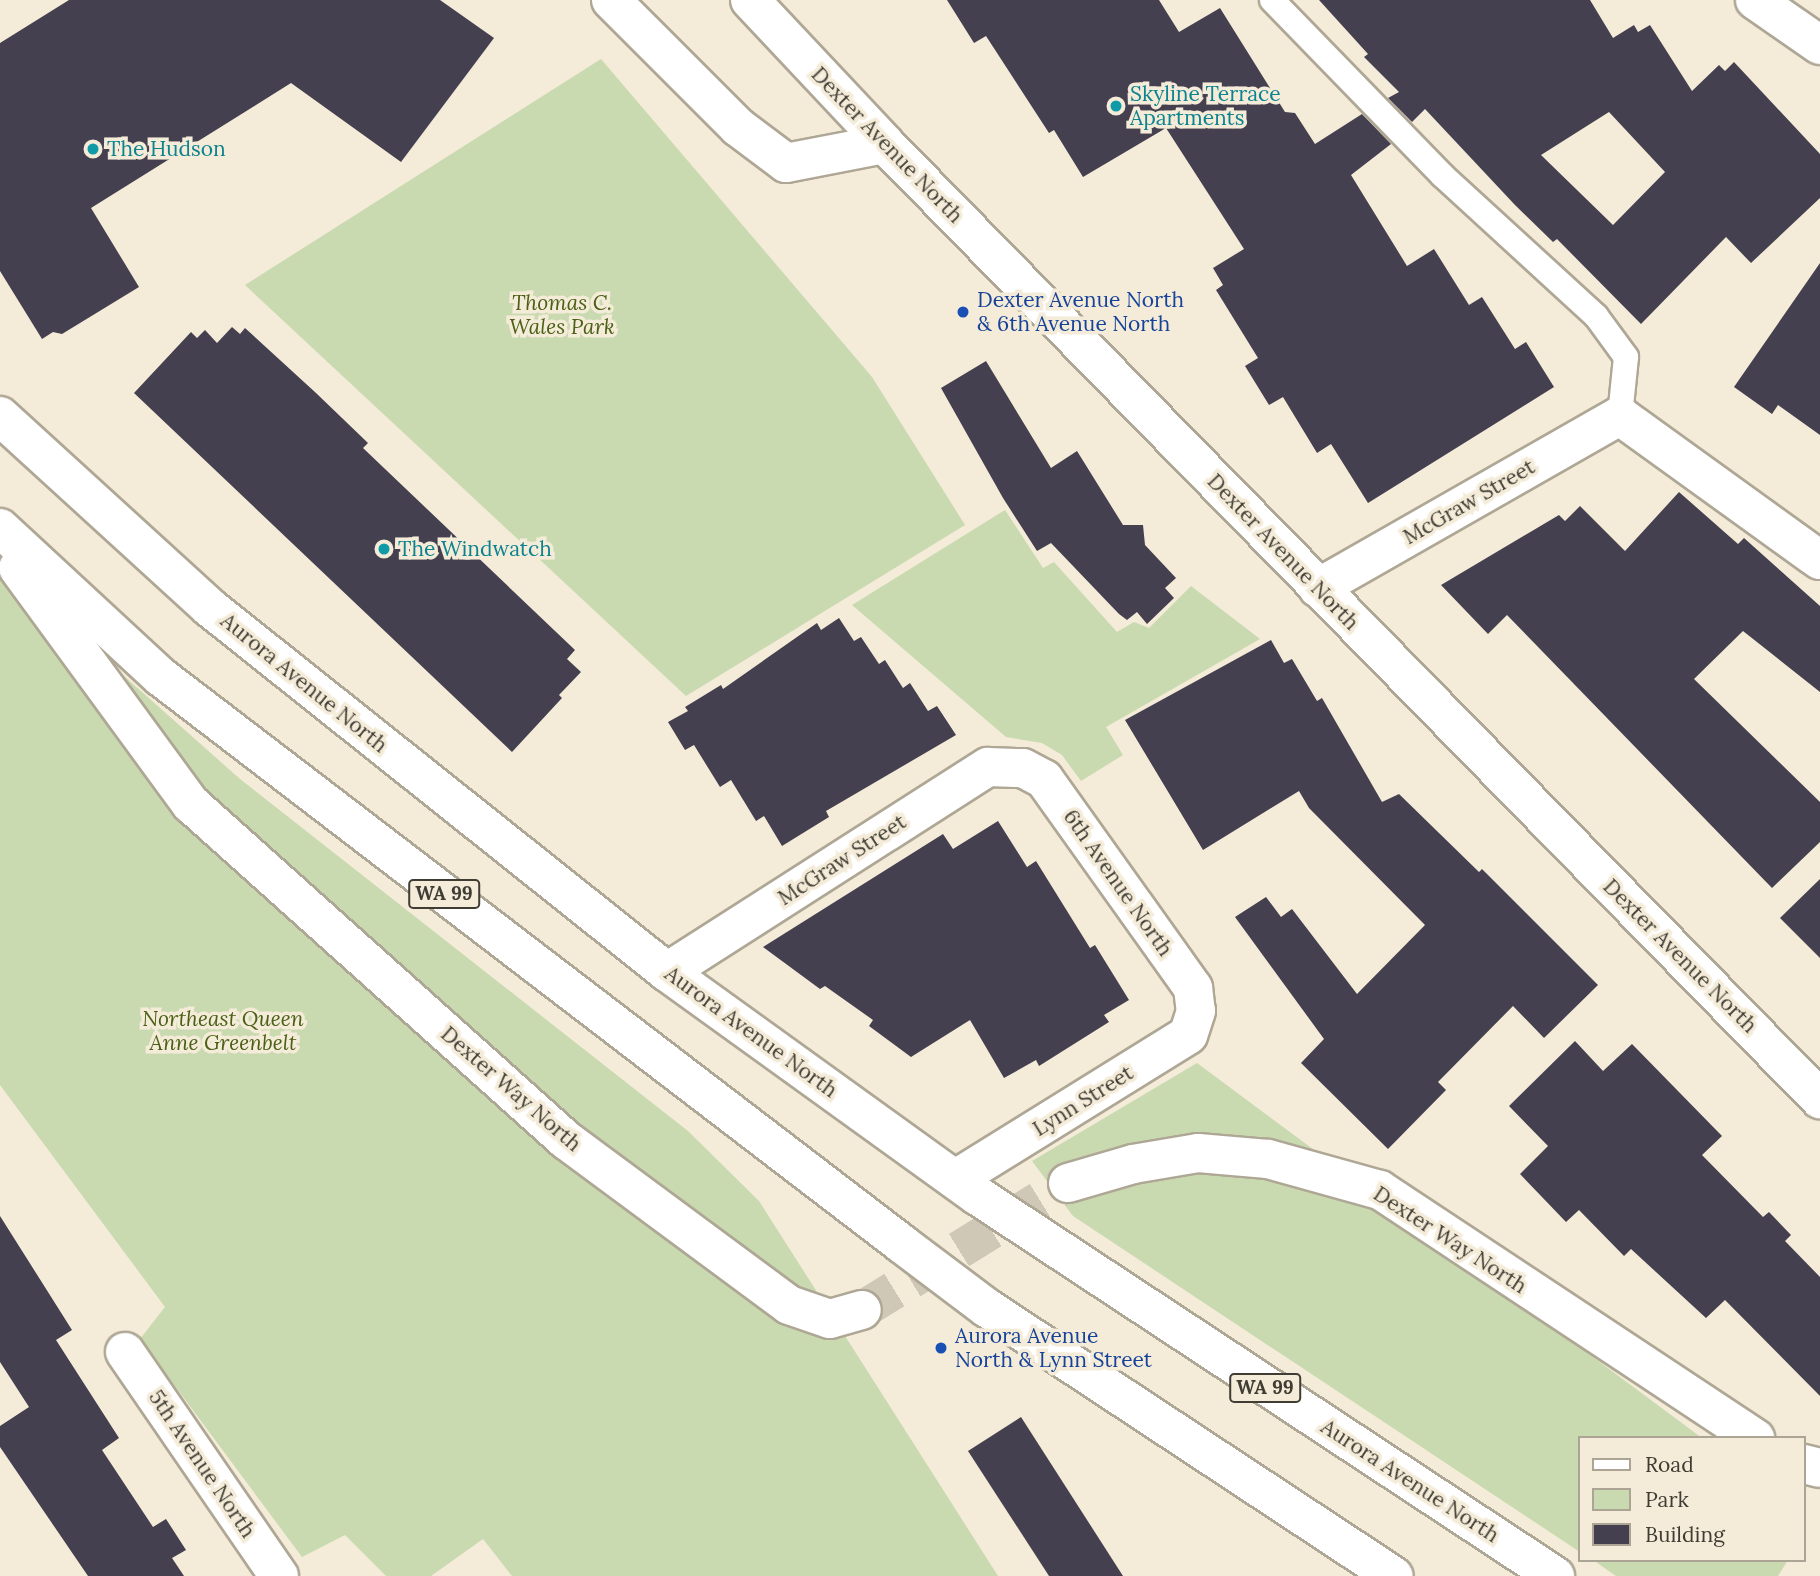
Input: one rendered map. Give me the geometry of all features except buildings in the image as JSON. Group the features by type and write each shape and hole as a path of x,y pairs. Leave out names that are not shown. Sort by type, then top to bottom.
{"main road":[{"path":"611,0 738,127 786,163 885,144"},
{"name":"Dexter Avenue North","path":"750,0 885,144 1820,1099"},
{"path":"1755,0 1820,45"},
{"name":"Aurora Avenue North","path":"0,416 209,607 667,972 956,1179 1191,1340 1555,1576"},
{"path":"1620,416 1820,560"},
{"name":"McGraw Street","path":"1318,588 1620,416"},
{"name":"WA 99","path":"0,528 162,677 891,1236 998,1315 1394,1576"},
{"name":"Dexter Way North","path":"0,544 191,804 566,1140 789,1305 830,1319 862,1310"},
{"name":"McGraw Street","path":"667,972 988,767 1023,768"},
{"name":"6th Avenue North","path":"1023,768 1044,779 1193,988 1196,1011"},
{"name":"Lynn Street","path":"956,1179 1188,1035 1196,1011"},
{"name":"Dexter Way North","path":"1068,1184 1133,1164 1198,1153 1268,1159 1380,1190 1752,1436"},
{"name":"5th Avenue North","path":"125,1352 279,1576"}],"lane":[{"path":"1272,0 1442,175 1596,316 1626,357 1620,416"}],"green space":[{"name":"Thomas C. Wales Park","path":"601,59 872,377 965,525 686,696 245,285"},
{"path":"1005,510 1043,568 1054,562 1117,632 1134,622 1149,628 1191,586 1260,639 1106,727 1123,755 1081,781 1062,755 1042,743 1006,737 852,605"},
{"name":"Northeast Queen Anne Greenbelt","path":"0,566 240,779 688,1131 759,1201 998,1576 512,1576 483,1539 431,1576 386,1576 345,1535 302,1557 140,1339 165,1307 0,1085"},
{"path":"1197,1063 1699,1436 1578,1436 1578,1551 1073,1216 1032,1161"},
{"path":"1596,1562 1787,1562 1778,1576 1616,1576"}],"tunnel":[{"path":"862,1310 1068,1183"}],"place":[{"name":"Skyline Terrace Apartments","path":"1116,106"},
{"name":"The Hudson","path":"93,149"},
{"name":"Dexter Avenue North & 6th Avenue North","path":"963,312"},
{"name":"The Windwatch","path":"384,549"},
{"name":"Aurora Avenue North & Lynn Street","path":"941,1348"}]}
